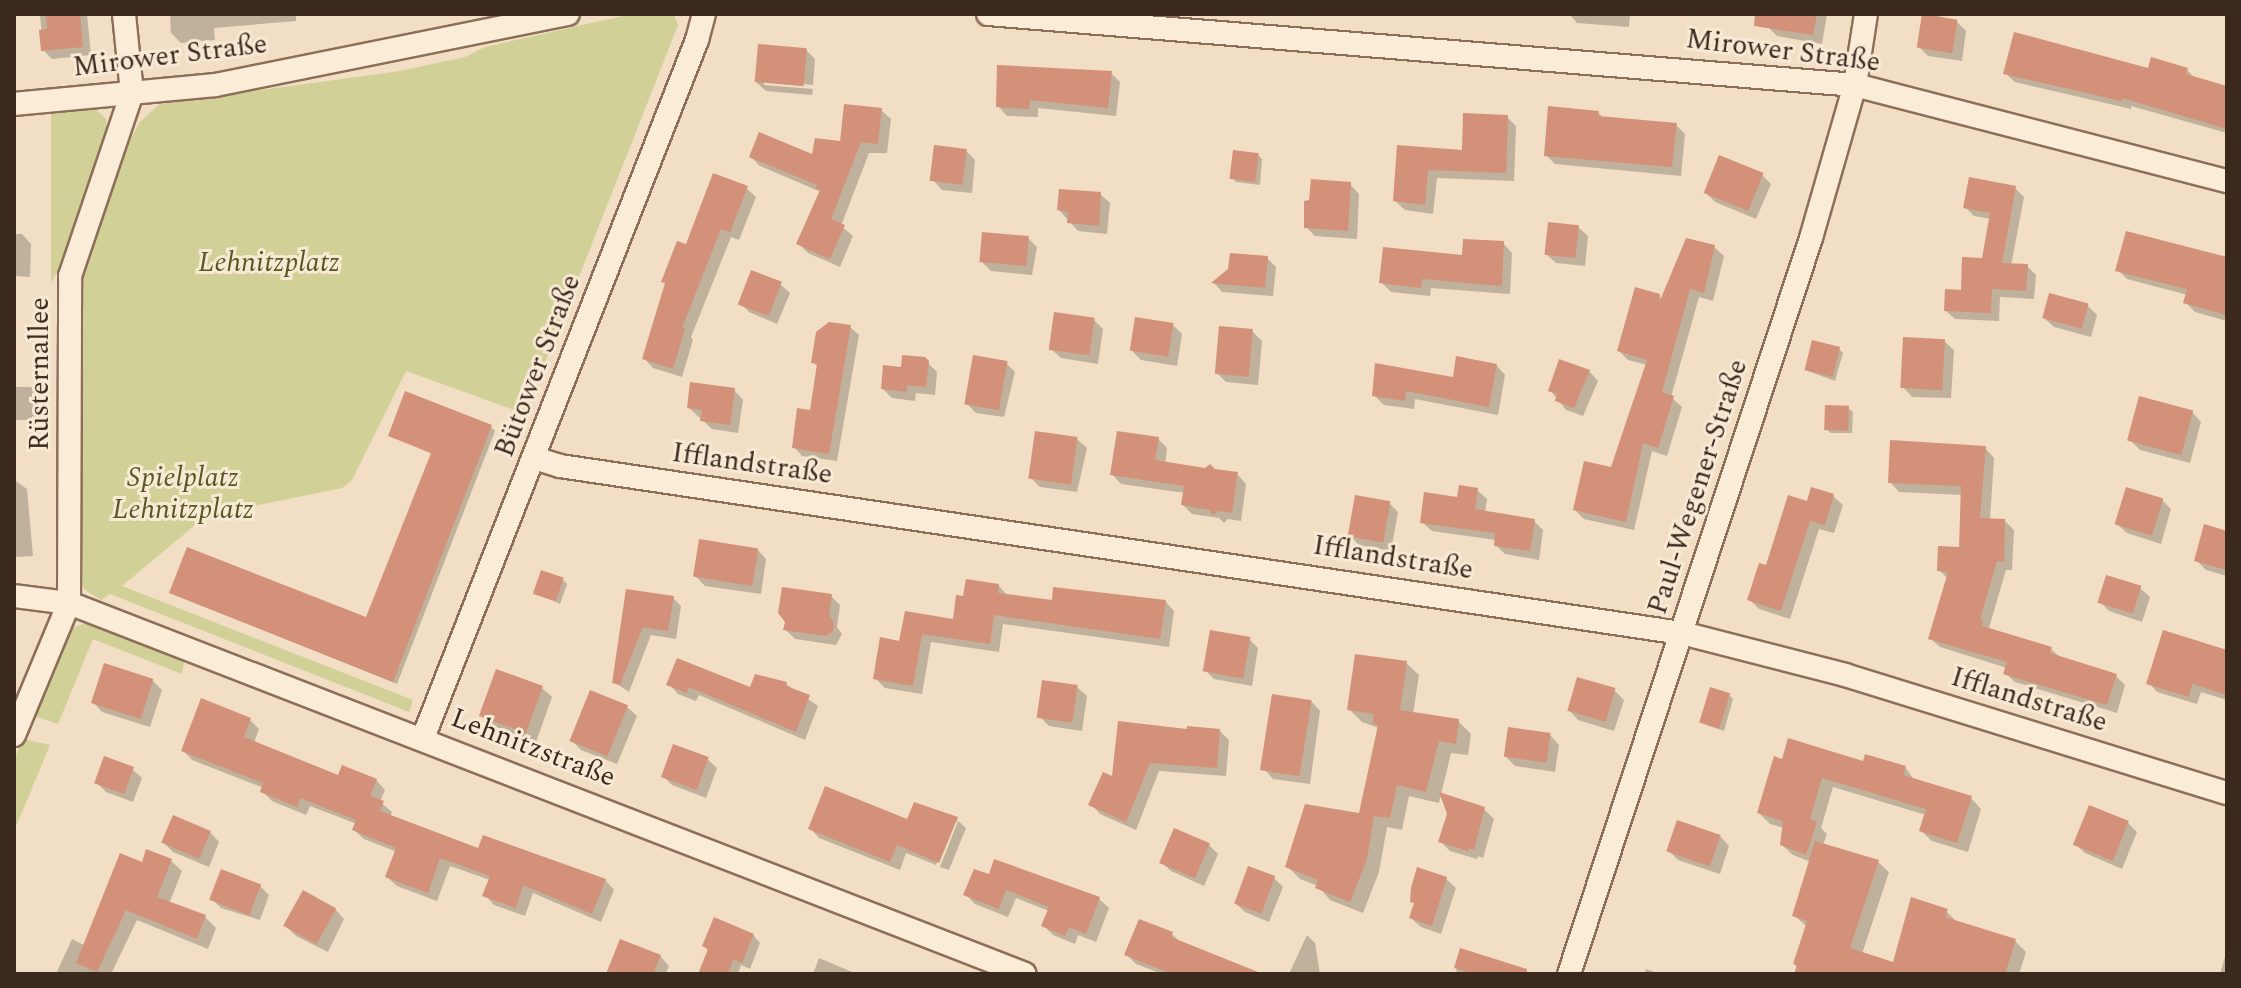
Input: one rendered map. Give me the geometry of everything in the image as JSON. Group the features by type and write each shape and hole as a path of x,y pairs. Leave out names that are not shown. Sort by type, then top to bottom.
{"street":[{"name":"Rüsternallee","path":"14,735 69,603 70,276 132,93 124,14"},
{"name":"Mirower Straße","path":"14,104 215,85 568,14"},
{"name":"Bütower Straße","path":"423,738 697,40 704,14"},
{"name":"Mirower Straße","path":"988,14 1855,85 2227,181"},
{"name":"Paul-Wegener-Straße","path":"1569,974 1811,238 1855,85 1866,14"},
{"name":"Ifflandstraße","path":"534,458 560,466 1682,633 1845,675 2227,793"},
{"name":"Lehnitzstraße","path":"14,596 69,603 1025,974"}],"green space":[{"name":"Lehnitzplatz","path":"632,14 674,15 678,25 525,414 406,371 352,480 342,488 206,516 122,586 413,700 409,712 110,594 101,600 85,590 78,577 81,276 127,146 140,122 160,104 400,71 465,57 485,47"},
{"path":"92,106 106,119 107,134 62,264 51,283 51,109"},
{"path":"89,622 185,656 182,674 93,639 58,724 32,715 67,630"},
{"path":"23,739 50,745 14,831 14,761"}],"building":[{"path":"46,14 80,14 83,47 41,51 39,30 47,29"},
{"path":"1755,14 1817,14 1813,35 1754,26"},
{"path":"1922,14 1958,20 1952,53 1917,48"},
{"path":"2014,32 2148,68 2151,57 2188,68 2186,74 2227,86 2227,129 2122,98 2122,101 2003,74"},
{"path":"758,44 807,48 804,86 755,82"},
{"path":"997,65 1112,71 1108,108 1030,100 1029,109 996,107"},
{"path":"844,104 882,108 878,144 861,142 831,219 845,225 830,259 796,244 820,190 815,189 817,185 749,157 759,132 812,154 815,138 840,141"},
{"path":"1548,106 1599,111 1598,116 1677,123 1672,167 1544,156"},
{"path":"1463,113 1508,115 1506,173 1428,170 1425,205 1393,201 1397,145 1462,150"},
{"path":"934,145 967,149 962,185 930,181"},
{"path":"1233,150 1259,153 1255,182 1229,179"},
{"path":"1719,155 1764,173 1748,211 1704,193"},
{"path":"713,173 748,186 730,232 721,229 682,328 685,329 673,369 642,359 665,283 661,282 677,241 686,244"},
{"path":"1969,177 2016,186 2002,263 2028,264 2026,291 1992,289 1991,313 1944,311 1945,289 1961,290 1962,257 1982,258 1990,213 1963,208"},
{"path":"1311,179 1351,182 1348,231 1304,228 1304,201 1309,200"},
{"path":"1059,189 1101,192 1099,226 1067,223 1068,212 1057,210"},
{"path":"1548,222 1579,225 1575,258 1545,255"},
{"path":"2126,231 2227,257 2227,315 2183,303 2187,289 2115,271"},
{"path":"982,232 1029,236 1026,266 979,262"},
{"path":"1686,238 1715,245 1704,293 1690,289 1662,392 1674,396 1658,448 1643,443 1626,522 1573,510 1584,461 1611,467 1647,360 1617,351 1635,287 1660,294 1659,303"},
{"path":"1463,239 1504,241 1502,286 1422,279 1421,288 1379,283 1383,247 1462,255"},
{"path":"1230,253 1268,256 1265,288 1211,283 1228,269"},
{"path":"751,270 782,282 769,316 738,305"},
{"path":"2049,293 2089,304 2082,329 2042,318"},
{"path":"1054,312 1095,318 1089,355 1049,350"},
{"path":"1135,317 1174,323 1168,357 1130,351"},
{"path":"829,322 851,325 829,454 792,448 797,408 810,410 817,364 811,363 816,332"},
{"path":"1219,326 1253,329 1249,377 1215,374"},
{"path":"1903,337 1945,339 1942,390 1900,388"},
{"path":"1812,340 1840,347 1833,377 1805,370"},
{"path":"902,355 925,357 929,361 926,387 907,385 906,392 881,389 883,365 901,367"},
{"path":"973,355 1007,361 999,410 964,404"},
{"path":"1456,356 1497,364 1489,407 1406,391 1405,401 1372,396 1375,363 1453,377"},
{"path":"1559,359 1590,370 1574,408 1555,401 1557,394 1548,391"},
{"path":"690,382 735,388 730,425 700,421 702,410 687,408"},
{"path":"405,391 492,425 393,682 169,593 187,547 366,617 431,453 388,436"},
{"path":"2139,396 2193,410 2181,455 2127,440"},
{"path":"1825,405 1849,406 1848,431 1824,430"},
{"path":"1035,431 1078,437 1071,485 1028,479"},
{"path":"1117,431 1159,437 1155,460 1205,468 1210,464 1215,469 1238,472 1232,513 1218,511 1213,515 1209,510 1181,505 1184,486 1110,475"},
{"path":"1890,440 1986,446 1980,518 2005,519 2004,562 1997,561 1980,619 1983,620 1982,626 2052,647 2050,653 2117,674 2107,705 2003,674 2007,662 1928,639 1948,572 1937,571 1938,546 1959,547 1961,486 1888,483"},
{"path":"1459,485 1478,488 1475,509 1535,519 1530,551 1494,546 1495,533 1420,523 1424,492 1457,497"},
{"path":"1811,487 1834,494 1825,525 1810,521 1781,611 1747,600 1759,563 1766,565 1788,495 1807,501"},
{"path":"2126,487 2163,498 2152,536 2115,524"},
{"path":"1355,495 1390,501 1383,543 1348,536"},
{"path":"2204,524 2227,531 2227,570 2194,561"},
{"path":"699,539 758,548 752,586 693,577"},
{"path":"541,570 564,578 556,601 533,594"},
{"path":"2106,575 2141,586 2133,614 2098,603"},
{"path":"966,579 999,584 998,593 1052,600 1053,587 1166,600 1160,639 994,615 990,644 922,634 913,686 873,679 880,637 899,641 905,611 953,619 956,595 963,596"},
{"path":"782,587 832,594 829,616 834,623 833,631 826,636 783,630 785,622 778,613"},
{"path":"626,589 674,596 668,631 643,627 620,685 612,683"},
{"path":"1210,630 1250,637 1243,678 1203,671"},
{"path":"2163,630 2227,650 2227,695 2192,684 2189,697 2146,684"},
{"path":"1355,654 1407,661 1400,710 1459,719 1456,744 1439,741 1426,792 1397,785 1390,818 1374,816 1367,859 1350,902 1315,888 1318,880 1285,867 1305,804 1359,813 1378,725 1373,724 1374,714 1347,710"},
{"path":"677,658 750,687 755,674 787,682 786,686 810,695 796,732 689,687 687,693 666,685"},
{"path":"104,663 153,679 140,719 91,703"},
{"path":"496,669 543,686 526,733 479,716"},
{"path":"1577,677 1615,688 1606,722 1567,711"},
{"path":"1042,680 1078,685 1072,723 1037,718"},
{"path":"1710,687 1730,693 1719,729 1699,722"},
{"path":"590,690 628,705 607,756 569,741"},
{"path":"1272,694 1312,700 1299,776 1260,770"},
{"path":"201,698 251,718 244,737 338,775 342,765 377,779 370,796 384,801 380,811 478,848 483,835 606,879 592,914 523,885 516,908 482,896 490,876 440,858 428,893 385,877 396,848 352,830 356,820 300,798 297,807 260,792 263,783 181,751"},
{"path":"1118,721 1187,729 1187,726 1220,729 1217,768 1150,763 1126,822 1088,805 1103,772 1112,776"},
{"path":"1508,727 1551,733 1546,763 1504,757"},
{"path":"1788,738 1863,761 1865,754 1906,766 1903,775 1972,796 1957,843 1919,831 1926,809 1822,778 1810,819 1817,822 1806,855 1780,845 1783,821 1757,813 1774,756 1782,759"},
{"path":"673,744 709,757 697,790 661,777"},
{"path":"104,756 134,767 124,794 94,783"},
{"path":"825,786 907,819 914,802 958,817 939,863 897,845 890,862 808,829"},
{"path":"1439,792 1485,807 1474,850 1438,842 1447,814"},
{"path":"2089,805 2129,821 2113,861 2073,845"},
{"path":"173,815 211,831 199,859 161,843"},
{"path":"1677,820 1720,835 1710,866 1666,851"},
{"path":"1174,828 1210,843 1195,878 1159,863"},
{"path":"1815,841 1879,860 1850,948 1893,962 1911,897 1948,909 1945,917 2016,939 2005,974 1794,974 1797,965 1793,964 1807,921 1792,916"},
{"path":"146,849 172,859 157,897 206,915 197,939 126,910 97,972 76,963 120,853 142,862"},
{"path":"994,859 1100,897 1086,934 1069,927 1065,936 1041,926 1049,907 1006,890 999,909 963,895 974,869 989,874"},
{"path":"1248,866 1275,876 1262,914 1234,904"},
{"path":"1417,867 1447,877 1432,926 1409,918 1414,903 1410,902 1411,888"},
{"path":"221,869 261,884 249,915 209,900"},
{"path":"303,890 336,908 316,944 283,926"},
{"path":"714,917 754,934 742,963 733,959 728,974 698,974 708,949 702,946"},
{"path":"1139,919 1173,932 1171,937 1263,974 1172,974 1124,955"},
{"path":"620,939 661,955 653,974 606,974"},
{"path":"1460,948 1527,969 1527,974 1475,974 1454,968"}],"park label":[{"name":"Spielplatz Lehnitzplatz","path":"183,494"}]}
